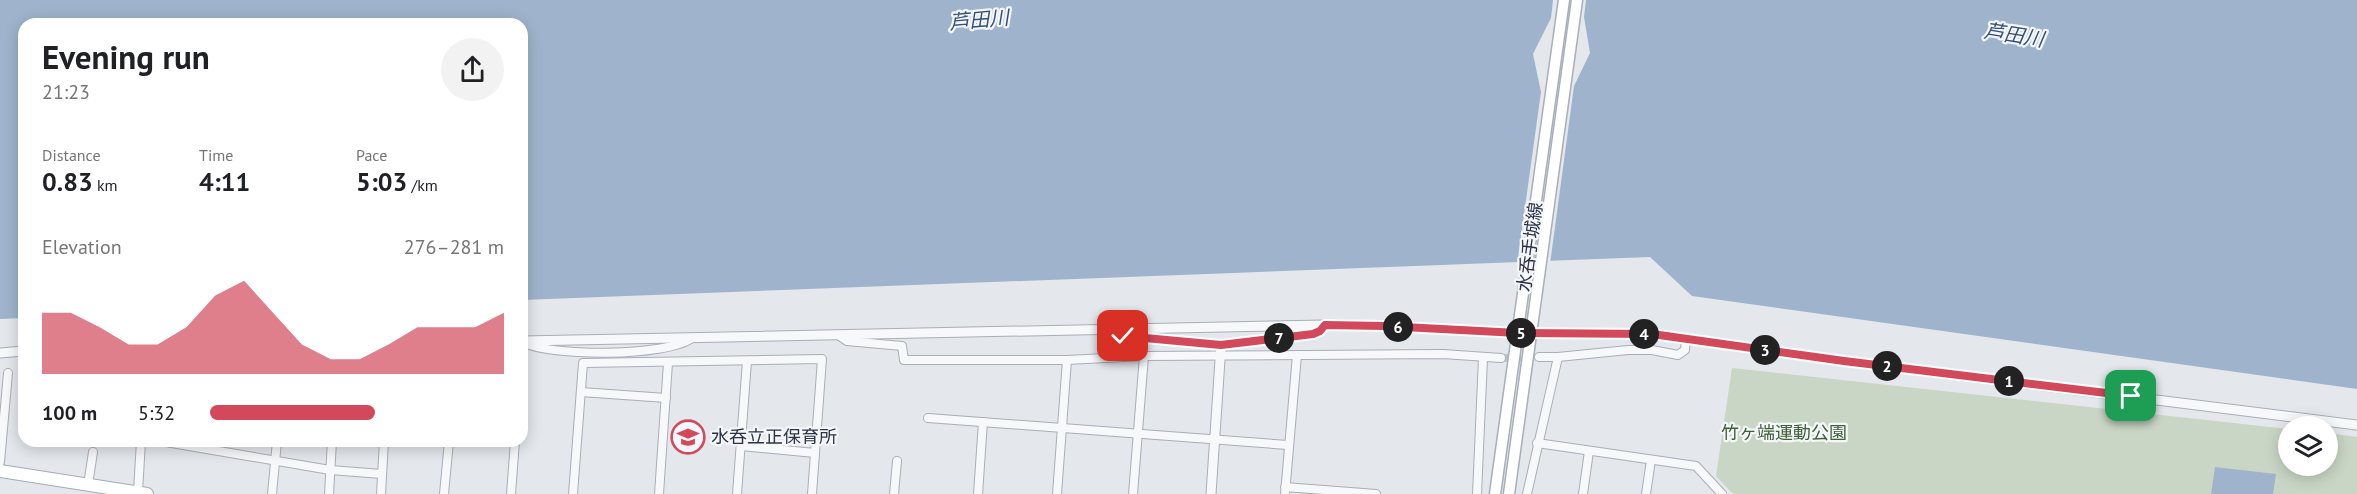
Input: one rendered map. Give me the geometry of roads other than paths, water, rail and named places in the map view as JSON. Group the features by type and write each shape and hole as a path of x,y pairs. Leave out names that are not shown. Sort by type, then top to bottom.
{"main road":[{"name":"水呑手城線","path":"1495,494 1564,0"},
{"name":"水呑手城線","path":"1509,494 1577,0"},
{"path":"0,471 91,488 142,493"}],"street":[{"path":"1118,328 1123,336 1221,345 1313,334 1325,325"},
{"path":"528,342 1325,325 1518,333 1652,334 1844,361 2357,425"},
{"path":"838,335 847,341 902,346 904,360 1067,360 1144,356 1297,354 1443,354 1501,358"},
{"path":"528,345 584,354 621,353 681,344 692,338"},
{"path":"1539,357 1628,350 1652,350 1678,355 1685,350 1686,339"},
{"path":"1211,494 1221,345"},
{"path":"0,353 18,352"},
{"path":"573,494 584,354"},
{"path":"1297,354 1285,490 1376,494"},
{"path":"1133,494 1144,356"},
{"path":"1527,494 1558,357"},
{"path":"1477,494 1483,358"},
{"path":"583,363 822,359 812,494"},
{"path":"1057,494 1067,360"},
{"path":"737,494 747,361"},
{"path":"659,494 668,363"},
{"path":"0,462 8,373"},
{"path":"581,392 666,398"},
{"path":"928,418 1288,445"},
{"path":"978,494 983,422"},
{"path":"1537,443 1696,466 1717,493"},
{"path":"741,446 815,453"},
{"path":"141,447 142,493"},
{"path":"196,447 330,470 382,474"},
{"path":"272,494 276,447"},
{"path":"329,494 332,447"},
{"path":"381,494 384,447"},
{"path":"444,494 448,447"},
{"path":"511,494 515,447"},
{"path":"1583,494 1589,451"},
{"path":"91,488 93,452"},
{"path":"1646,494 1651,459"},
{"path":"894,494 897,461"}],"water":[{"name":"芦田川","path":"0,0 2357,0 2357,389 1692,296 1650,257 528,300 528,18 18,18 18,318 0,319"},
{"path":"2215,467 2276,474 2273,494 2211,494"}],"tunnel":[{"path":"1501,358 1539,357"}],"place":[{"name":"水呑立正保育所","path":"688,437"}],"park label":[{"name":"竹ヶ端運動公園","path":"1784,433"}]}
